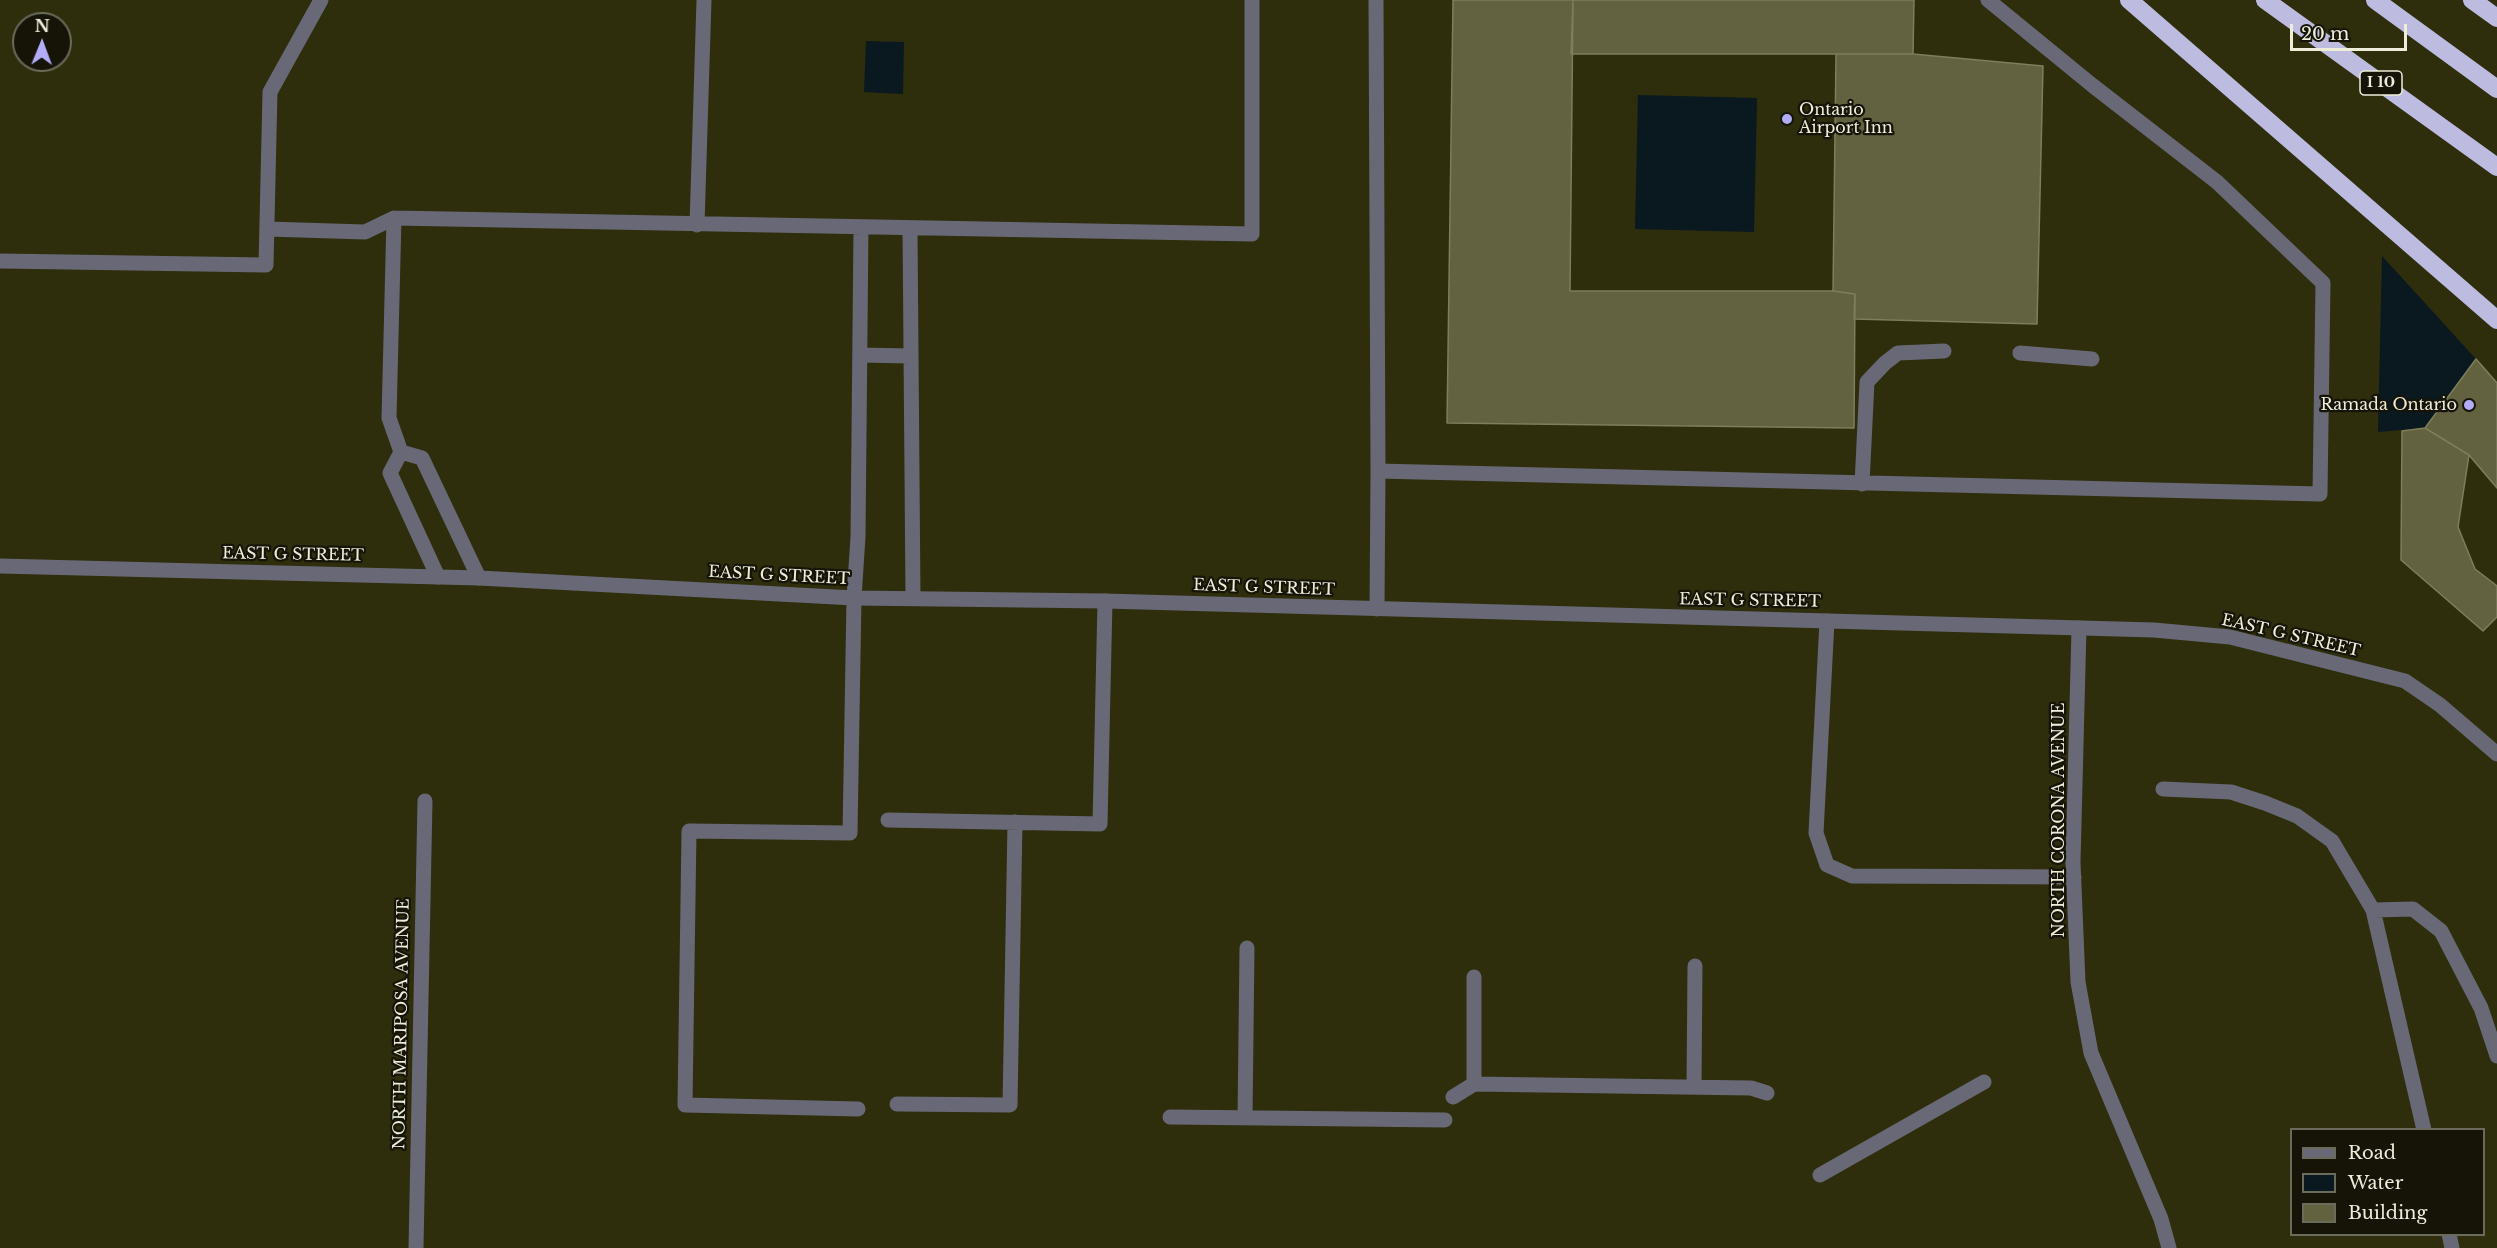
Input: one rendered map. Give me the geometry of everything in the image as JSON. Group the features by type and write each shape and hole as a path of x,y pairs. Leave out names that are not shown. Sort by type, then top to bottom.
{"highway":[{"path":"2129,0 2497,320"},
{"name":"I 10","path":"2265,0 2497,167"},
{"path":"2375,0 2497,89"},
{"path":"2472,0 2497,18"}],"street":[{"path":"0,261 267,265 270,92 321,0"},
{"path":"697,225 704,0"},
{"path":"267,230 365,232 393,218 1252,234 1252,0"},
{"path":"1376,0 1377,609"},
{"path":"1378,471 2320,494 2323,283 2217,182 2092,85 1989,0"},
{"path":"393,218 389,418 401,452 390,473 438,577"},
{"path":"858,1109 685,1105 689,831 850,833 854,598 858,537 861,228"},
{"path":"910,228 913,598"},
{"path":"1862,484 1867,382 1898,353 1944,351"},
{"path":"2020,353 2092,359"},
{"path":"860,355 910,356"},
{"path":"401,452 422,458 479,578"},
{"name":"EAST G STREET","path":"0,566 479,578 854,598 1104,602 2154,630 2230,637 2405,681 2440,705 2497,754"},
{"path":"888,820 1100,824 1104,602"},
{"path":"1827,621 1816,832 1827,865 1852,876 2074,877"},
{"name":"NORTH CORONA AVENUE","path":"2079,628 2074,877 2078,982 2091,1053 2161,1219 2169,1248"},
{"path":"2163,789 2231,792 2297,816 2332,841 2373,910 2424,1128"},
{"name":"NORTH MARIPOSA AVENUE","path":"416,1248 425,801"},
{"path":"897,1104 1010,1105 1015,822"},
{"path":"2373,910 2413,909 2441,931 2481,1008 2497,1056"},
{"path":"1245,1118 1247,948"},
{"path":"1694,1087 1695,966"},
{"path":"1474,977 1474,1084"},
{"path":"1820,1175 1984,1082"},
{"path":"1453,1097 1474,1084 1751,1088 1767,1093"},
{"path":"1170,1117 1445,1120"}],"water":[{"path":"866,41 904,42 903,94 864,92"},
{"path":"1638,95 1757,98 1754,232 1635,229"},
{"path":"2382,256 2476,359 2425,428 2378,432"}],"building":[{"path":"1453,0 1573,0 1570,291 1833,291 1855,294 1854,428 1447,423"},
{"path":"1573,0 1914,0 1913,54 1571,54"},
{"path":"1836,54 1913,54 2043,66 2037,324 1854,319 1855,294 1833,291"},
{"name":"Ramada Ontario","path":"2476,359 2497,383 2497,488 2469,455 2425,428"},
{"path":"2425,428 2469,455 2458,527 2475,569 2497,586 2497,617 2483,631 2401,560 2402,431"}],"place":[{"name":"Ontario Airport Inn","path":"1787,119"},
{"name":"Ramada Ontario","path":"2469,405"}]}
